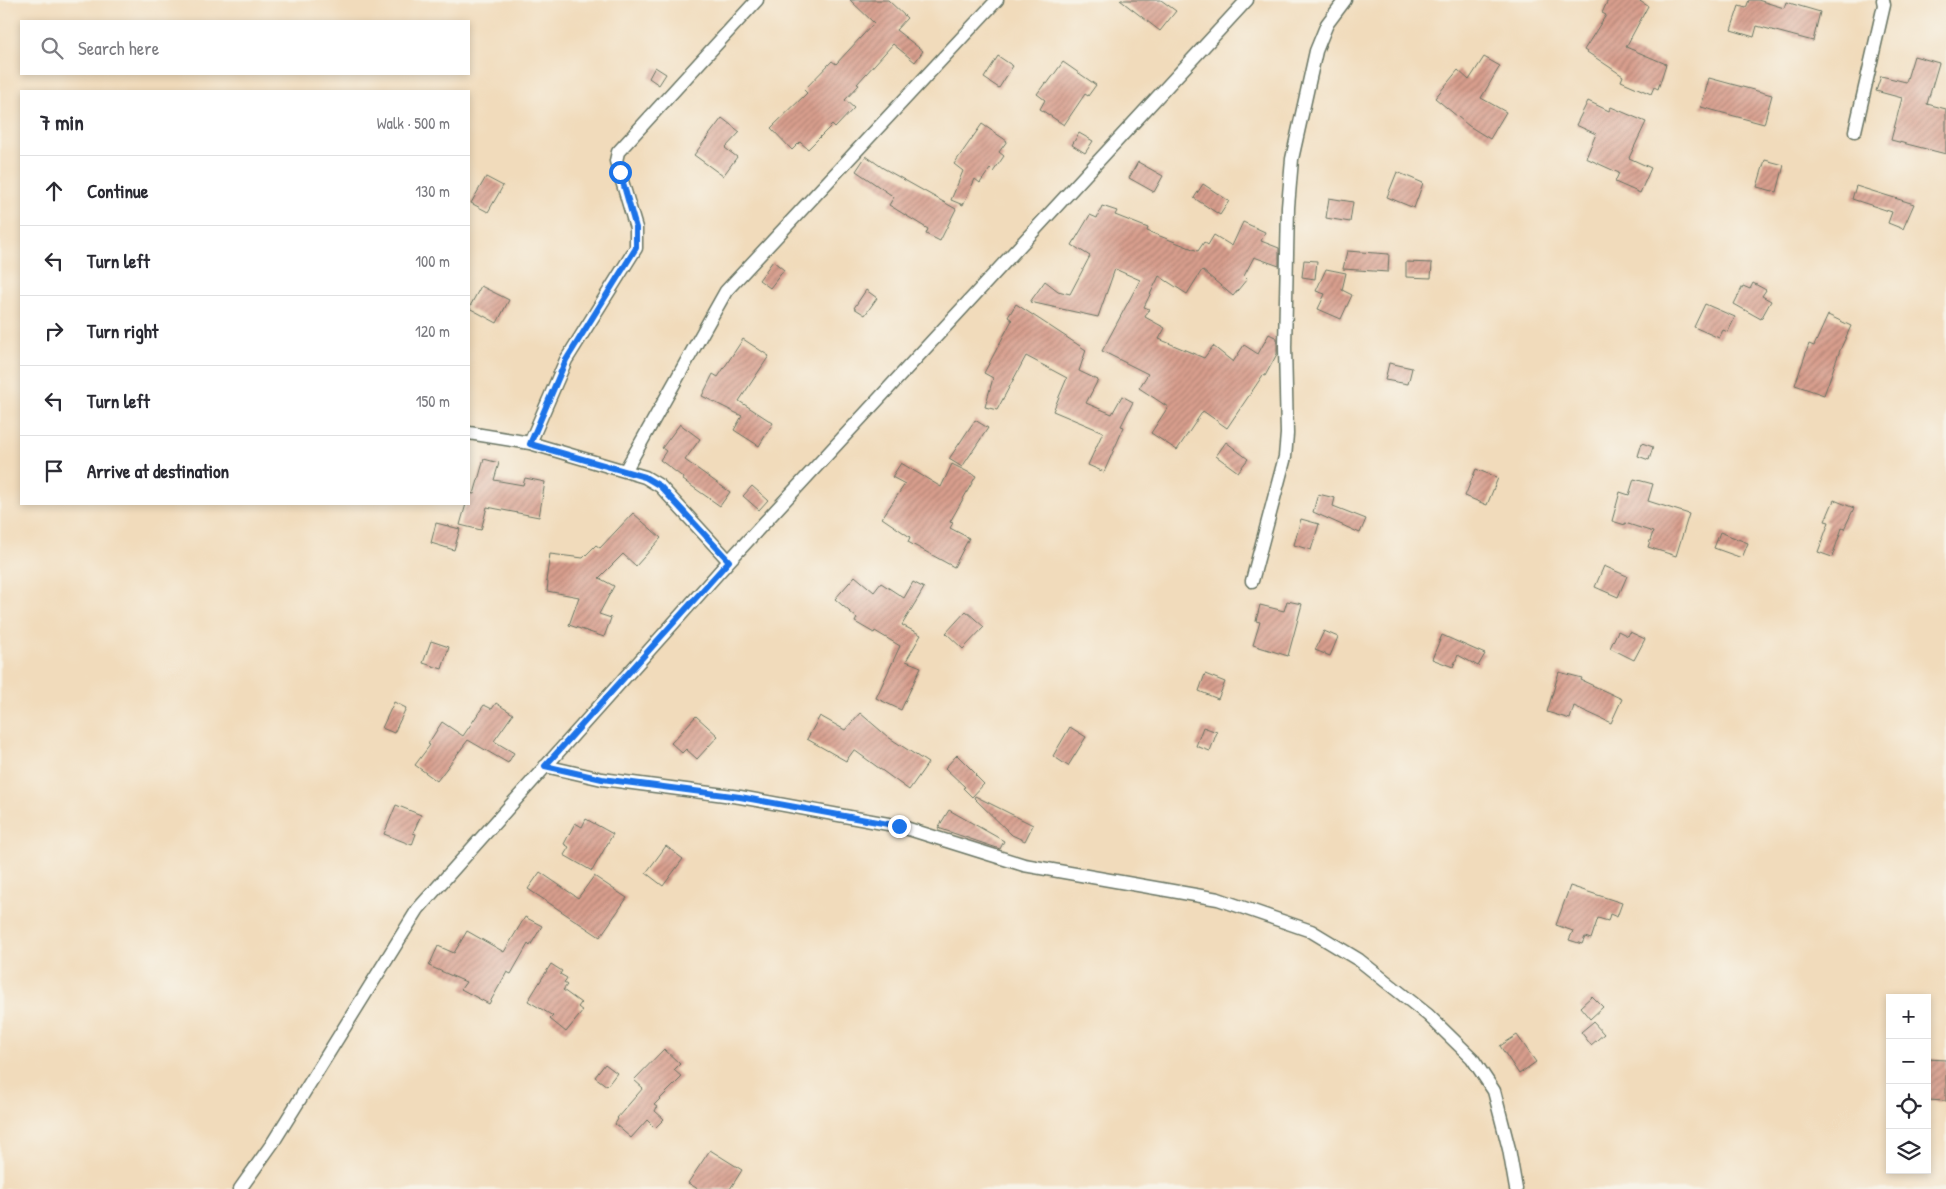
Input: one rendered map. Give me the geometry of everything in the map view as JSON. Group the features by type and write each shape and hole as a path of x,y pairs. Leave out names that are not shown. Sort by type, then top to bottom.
{"street":[{"path":"530,444 566,360 636,248 636,228 616,161 618,152 757,0"},
{"path":"625,471 726,291 997,0"},
{"path":"240,1189 272,1144 418,909 729,561 1247,0"},
{"path":"1252,581 1285,458 1287,434 1285,347 1288,207 1292,159 1316,51 1328,24 1345,0"},
{"path":"1855,131 1884,4 1883,0"},
{"path":"470,433 530,444 645,477 660,486 729,561"},
{"path":"545,766 602,779 740,797 899,826 1024,865 1218,899 1311,931 1359,960 1428,1015 1472,1058 1494,1090 1509,1149 1516,1189"}],"building":[{"path":"850,0 888,0 907,18 896,30 923,51 915,62 893,44 845,100 854,108 835,128 832,125 808,149 800,142 792,150 771,128 807,93 804,90 832,61 836,64 874,23"},
{"path":"1120,0 1161,0 1176,11 1160,31"},
{"path":"1608,0 1638,0 1648,6 1626,47 1666,64 1658,89 1654,87 1651,94 1621,81 1623,76 1584,50 1606,15 1602,13"},
{"path":"1749,0 1758,0 1784,8 1786,2 1820,12 1813,41 1757,26 1754,37 1731,30 1739,6 1746,8"},
{"path":"998,56 1013,66 999,88 984,78"},
{"path":"1914,56 1939,63 1927,104 1946,109 1946,154 1891,140 1902,98 1876,91 1881,76 1906,82"},
{"path":"1484,57 1500,66 1481,98 1506,112 1490,139 1469,126 1435,98 1458,70 1469,80"},
{"path":"1063,62 1096,85 1088,96 1085,94 1064,125 1040,109 1045,100 1037,94"},
{"path":"655,67 666,74 659,85 649,78"},
{"path":"1709,78 1772,95 1764,124 1701,107"},
{"path":"1588,101 1609,111 1611,107 1646,122 1629,158 1651,168 1640,193 1615,182 1619,173 1586,158 1596,134 1576,125"},
{"path":"722,118 740,132 725,148 737,157 723,176 694,155"},
{"path":"982,124 1007,141 999,152 1004,156 993,172 990,169 980,183 975,179 963,205 951,200 963,171 954,164"},
{"path":"1079,133 1093,141 1085,153 1072,145"},
{"path":"866,156 883,168 956,209 940,241 926,234 928,229 889,205 894,197 856,171"},
{"path":"1765,160 1784,165 1777,192 1757,187"},
{"path":"1138,162 1163,176 1154,192 1129,178"},
{"path":"1397,172 1423,183 1414,208 1387,197"},
{"path":"486,177 503,186 488,212 471,203"},
{"path":"1203,184 1229,201 1220,215 1194,198"},
{"path":"1856,186 1914,204 1903,229 1888,223 1892,212 1852,199"},
{"path":"1329,198 1353,202 1350,222 1326,218"},
{"path":"1102,206 1117,211 1115,215 1148,228 1147,231 1198,251 1204,242 1208,245 1214,235 1232,246 1243,222 1265,232 1261,241 1279,248 1279,266 1254,257 1244,276 1247,279 1233,296 1202,270 1187,294 1159,276 1144,307 1149,309 1145,317 1165,328 1159,339 1204,358 1213,346 1233,362 1244,345 1258,354 1269,334 1277,338 1277,354 1265,376 1263,375 1227,428 1203,411 1177,450 1151,433 1168,407 1139,388 1148,374 1102,351 1140,280 1115,269 1098,317 1030,302 1045,281 1058,291 1070,294 1090,256 1072,245 1090,215 1097,218"},
{"path":"1347,251 1389,254 1388,272 1343,269"},
{"path":"1304,260 1317,261 1315,279 1302,277"},
{"path":"773,261 784,270 770,288 759,280"},
{"path":"1406,262 1432,263 1431,278 1406,277"},
{"path":"1326,269 1346,273 1342,290 1352,295 1341,319 1318,309 1325,294 1316,291"},
{"path":"1753,283 1766,290 1762,296 1771,301 1761,319 1734,304 1743,286 1750,289"},
{"path":"481,286 509,300 497,323 470,309"},
{"path":"866,290 877,298 865,315 854,308"},
{"path":"1016,304 1086,350 1079,371 1098,380 1086,403 1112,414 1122,396 1133,402 1121,426 1124,427 1104,472 1088,465 1103,432 1053,411 1067,378 1026,356 997,410 985,407 993,378 984,373 1012,320 1008,317"},
{"path":"1705,304 1735,317 1728,332 1723,330 1719,338 1694,327"},
{"path":"1828,315 1851,326 1824,395 1795,385 1809,344 1814,346"},
{"path":"743,339 769,356 739,401 773,423 759,446 734,430 742,416 702,396 713,374 718,377"},
{"path":"1389,363 1412,368 1408,384 1385,380"},
{"path":"975,420 988,428 962,467 949,459"},
{"path":"680,424 700,439 685,460 730,492 720,506 683,480 684,478 660,460 666,451 662,448"},
{"path":"1226,442 1248,459 1238,472 1216,456"},
{"path":"1642,443 1653,447 1649,460 1638,456"},
{"path":"484,459 499,463 494,480 523,485 525,478 545,482 539,517 487,507 481,530 460,525 466,505 470,505 470,493 474,494"},
{"path":"901,463 941,487 952,464 976,476 950,522 953,523 950,528 969,538 954,567 908,542 910,537 882,518 905,484 892,477"},
{"path":"1476,469 1498,478 1487,505 1465,496"},
{"path":"1634,479 1653,484 1648,501 1689,514 1676,556 1648,547 1653,532 1612,521 1620,492 1629,495"},
{"path":"752,486 768,500 759,510 743,496"},
{"path":"1318,494 1335,498 1333,506 1366,519 1360,533 1313,512"},
{"path":"1834,500 1854,508 1844,529 1842,528 1832,557 1818,552 1829,522 1825,521"},
{"path":"633,513 661,538 636,566 623,554 599,578 614,586 599,614 611,618 604,637 569,625 579,597 547,591 548,582 546,581 550,554 583,558 596,545 600,548"},
{"path":"1301,519 1319,524 1311,550 1294,545"},
{"path":"436,523 460,529 454,550 431,543"},
{"path":"1720,532 1748,543 1742,558 1714,548"},
{"path":"1604,566 1627,576 1618,597 1595,587"},
{"path":"855,576 874,592 881,583 904,598 913,582 924,588 902,625 921,635 906,661 921,667 901,710 876,698 900,646 855,622 857,618 835,599"},
{"path":"1287,601 1302,604 1288,656 1253,645 1260,622 1256,621 1260,605 1284,611"},
{"path":"966,611 984,627 963,649 946,633"},
{"path":"1324,631 1338,637 1330,656 1315,650"},
{"path":"1618,631 1628,636 1630,632 1645,639 1634,660 1610,648"},
{"path":"1442,635 1485,654 1478,666 1458,655 1453,667 1432,659"},
{"path":"431,641 449,647 442,669 423,663"},
{"path":"1559,672 1582,678 1581,680 1622,699 1611,723 1574,706 1570,719 1547,712"},
{"path":"1205,674 1225,682 1218,699 1199,691"},
{"path":"394,702 406,708 394,733 382,728"},
{"path":"496,703 513,714 494,741 514,753 508,763 468,740 437,781 415,765 430,745 428,744 442,722 463,736 484,705 492,709"},
{"path":"860,713 888,737 928,763 909,790 854,750 846,761 807,739 820,716 845,730"},
{"path":"696,716 718,736 697,759 686,749 682,753 671,743"},
{"path":"1070,727 1086,737 1068,766 1053,756"},
{"path":"1203,727 1217,732 1210,751 1196,746"},
{"path":"957,755 984,784 972,797 963,788 965,787 945,768"},
{"path":"975,796 1033,825 1025,841 1012,835 974,798"},
{"path":"396,805 421,815 413,833 416,834 412,845 384,834"},
{"path":"949,810 1004,841 1000,849 938,828"},
{"path":"586,819 613,834 592,871 564,855 569,847 564,844 575,823 582,827"},
{"path":"666,846 683,859 663,886 646,873"},
{"path":"540,872 578,898 594,876 627,898 600,937 528,889"},
{"path":"1570,886 1622,903 1617,917 1610,914 1608,921 1598,918 1591,939 1585,937 1582,944 1569,940 1573,931 1556,925"},
{"path":"525,917 542,926 530,946 528,944 511,974 507,972 489,1004 461,989 466,982 429,966 438,946 454,953 467,931 504,952"},
{"path":"551,964 562,971 560,974 567,978 564,983 567,985 563,990 581,1003 578,1007 583,1011 566,1032 550,1019 553,1016 528,1001"},
{"path":"1592,996 1603,1007 1590,1019 1580,1007"},
{"path":"1593,1022 1604,1034 1591,1045 1581,1032"},
{"path":"1517,1035 1536,1062 1519,1074 1500,1046"},
{"path":"664,1049 680,1064 674,1070 682,1077 654,1105 657,1107 655,1111 664,1119 655,1128 647,1120 631,1138 615,1124 617,1118 643,1088 634,1080"},
{"path":"1931,1059 1946,1060 1946,1101 1931,1100"},
{"path":"605,1064 617,1073 607,1086 595,1077"},
{"path":"710,1150 742,1170 730,1189 698,1189 688,1183"}],"route":[{"path":"620,172 636,228 636,248 566,360 530,444 645,477 660,486 729,561 545,766 602,779 740,797 899,826"}]}
